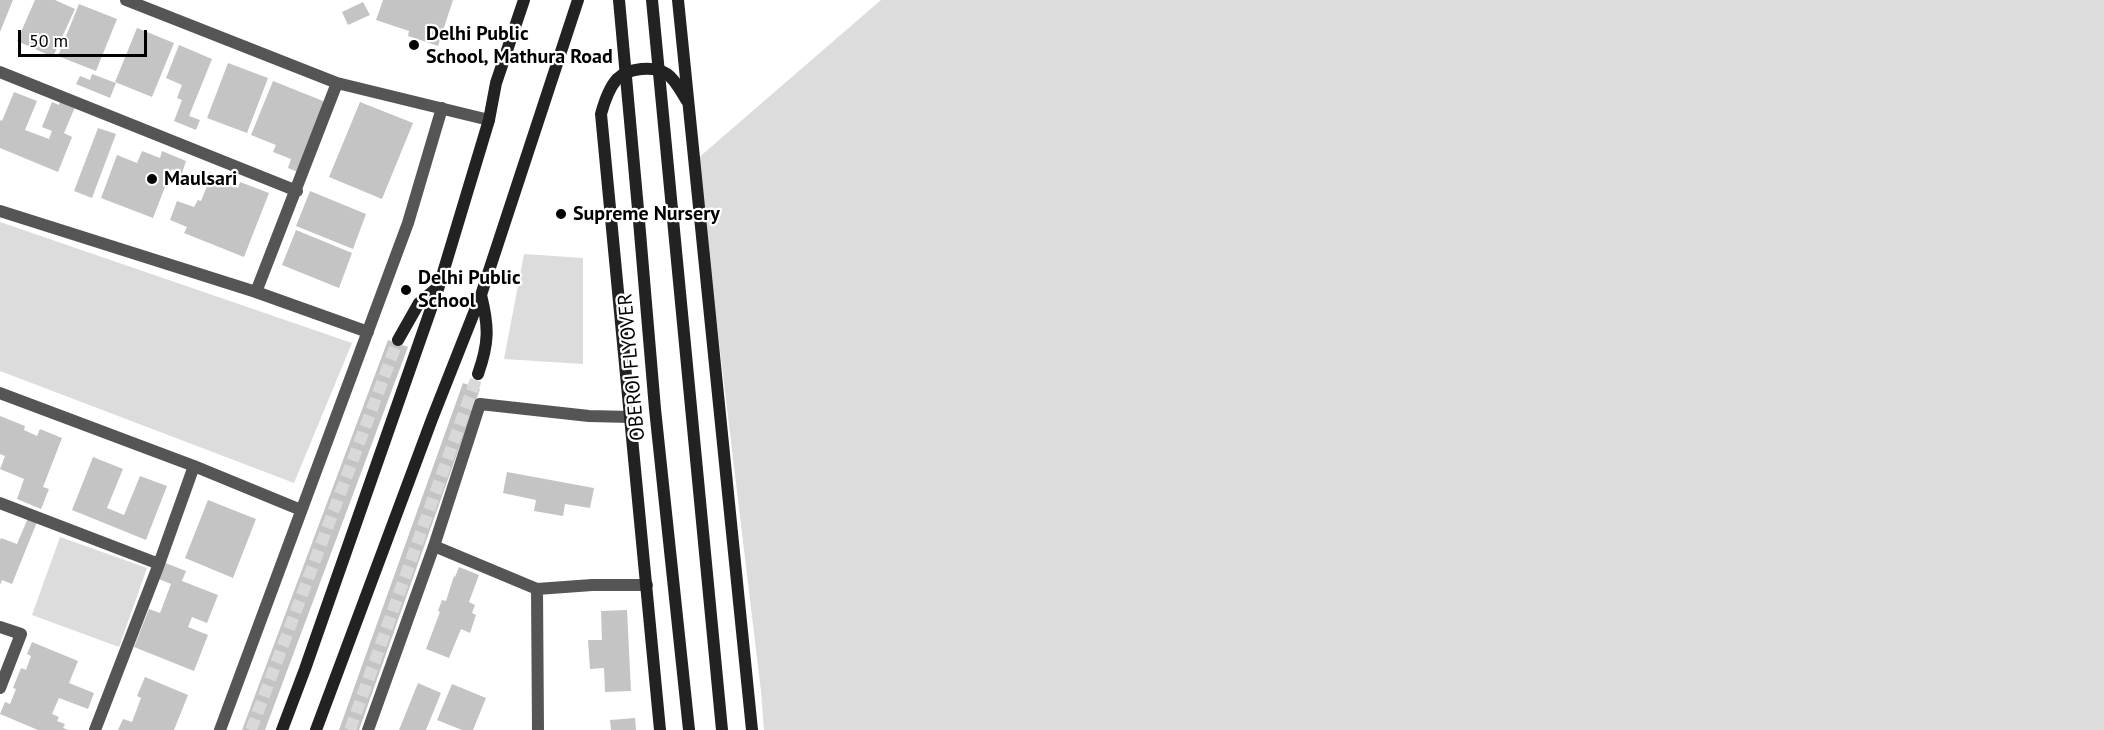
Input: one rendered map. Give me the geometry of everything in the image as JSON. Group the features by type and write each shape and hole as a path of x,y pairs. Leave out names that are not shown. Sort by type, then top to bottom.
{"main road":[{"path":"282,730 439,286 489,120 496,83 524,0"},
{"path":"316,730 432,419 481,295 578,0"},
{"name":"OBEROI FLYOVER","path":"618,0 655,409 689,730"},
{"path":"652,0 722,730"},
{"path":"678,0 752,730"},
{"path":"660,730 601,114 605,100 618,78 649,68 666,73 676,83 687,101"},
{"path":"398,340 420,303 439,286"},
{"path":"478,374 486,352 488,321 481,295"}],"street":[{"path":"126,0 337,83 489,120"},
{"path":"0,72 297,191"},
{"path":"256,292 337,83"},
{"path":"220,730 408,223 442,108"},
{"path":"0,211 256,292 368,332"},
{"path":"0,393 194,466 302,510"},
{"path":"368,730 434,546 480,404 589,416 631,417"},
{"path":"95,730 194,466"},
{"path":"0,504 159,564"},
{"path":"434,546 537,589 592,585 646,585"},
{"path":"537,589 538,730"},
{"path":"0,627 21,634 0,688"}],"shaded area":[{"path":"881,0 2104,0 2104,730 764,730 697,159"},
{"path":"0,222 352,343 294,483 0,371"},
{"path":"524,254 583,258 583,364 504,359"},
{"path":"60,537 147,568 119,647 32,615"}],"building":[{"path":"0,0 13,0 0,32"},
{"path":"35,0 55,0 75,9 53,57 17,41"},
{"path":"383,0 453,0 438,46 408,36 409,31 376,20"},
{"path":"363,2 370,15 348,25 342,12"},
{"path":"79,4 117,19 96,71 58,56"},
{"path":"137,28 174,43 152,97 115,82"},
{"path":"179,45 212,59 189,116 200,120 196,130 174,121 182,100 177,98 182,85 166,78"},
{"path":"228,63 268,78 247,133 207,118"},
{"path":"92,74 116,83 110,98 76,84 80,76 90,80"},
{"path":"273,81 328,103 300,173 288,168 291,159 273,152 276,145 251,135"},
{"path":"14,92 37,101 25,130 49,139 52,131 42,127 52,102 59,105 60,101 75,107 64,133 72,137 58,172 0,148 0,120 2,121"},
{"path":"360,102 413,123 382,199 329,177"},
{"path":"98,128 116,134 92,198 74,191"},
{"path":"142,151 160,158 162,151 186,161 182,173 172,169 153,218 101,198 117,155 137,163"},
{"path":"209,172 227,179 225,183 238,188 240,182 269,193 244,257 184,233 187,227 170,220 177,201 194,207 198,200 201,201 209,181 205,180"},
{"path":"310,191 366,214 353,249 296,226"},
{"path":"296,230 352,253 339,288 282,265"},
{"path":"388,340 408,347 265,730 242,730"},
{"path":"463,383 480,389 359,730 339,730"},
{"path":"0,416 25,426 24,430 37,436 40,429 62,438 43,487 49,489 41,509 17,499 24,479 0,469 5,456 0,454"},
{"path":"93,457 123,469 107,508 124,515 140,476 167,486 146,540 72,510"},
{"path":"507,472 594,488 590,508 565,504 563,516 534,511 536,500 503,493"},
{"path":"208,500 256,519 233,578 185,558"},
{"path":"28,518 37,522 12,584 2,580 0,585 0,540 1,538 17,544"},
{"path":"163,562 186,571 182,581 218,595 207,623 192,617 188,627 208,635 194,671 134,647 149,609 160,613 171,584 156,578"},
{"path":"459,567 479,575 469,602 475,605 472,613 476,615 470,633 461,629 449,658 426,649 440,612 438,611 442,600 446,601"},
{"path":"627,610 631,691 605,692 604,668 590,669 588,640 602,640 601,611"},
{"path":"32,642 78,661 69,683 94,693 88,709 59,698 52,714 59,717 57,721 65,724 63,728 69,730 38,730 0,714 5,702 10,704 16,689 13,688 21,668 26,670 31,656 27,654"},
{"path":"145,677 188,695 174,730 118,730 123,719 132,722 141,698 137,696"},
{"path":"418,683 441,693 426,730 399,730"},
{"path":"452,684 486,698 473,730 462,730 437,720"},
{"path":"635,718 636,730 611,730 610,720"}],"tunnel":[{"path":"251,730 398,340"},
{"path":"350,730 478,374"}],"place":[{"name":"Delhi Public School, Mathura Road","path":"414,45"},
{"name":"Maulsari","path":"152,179"},
{"name":"Supreme Nursery","path":"561,214"},
{"name":"Delhi Public School","path":"406,290"}]}
